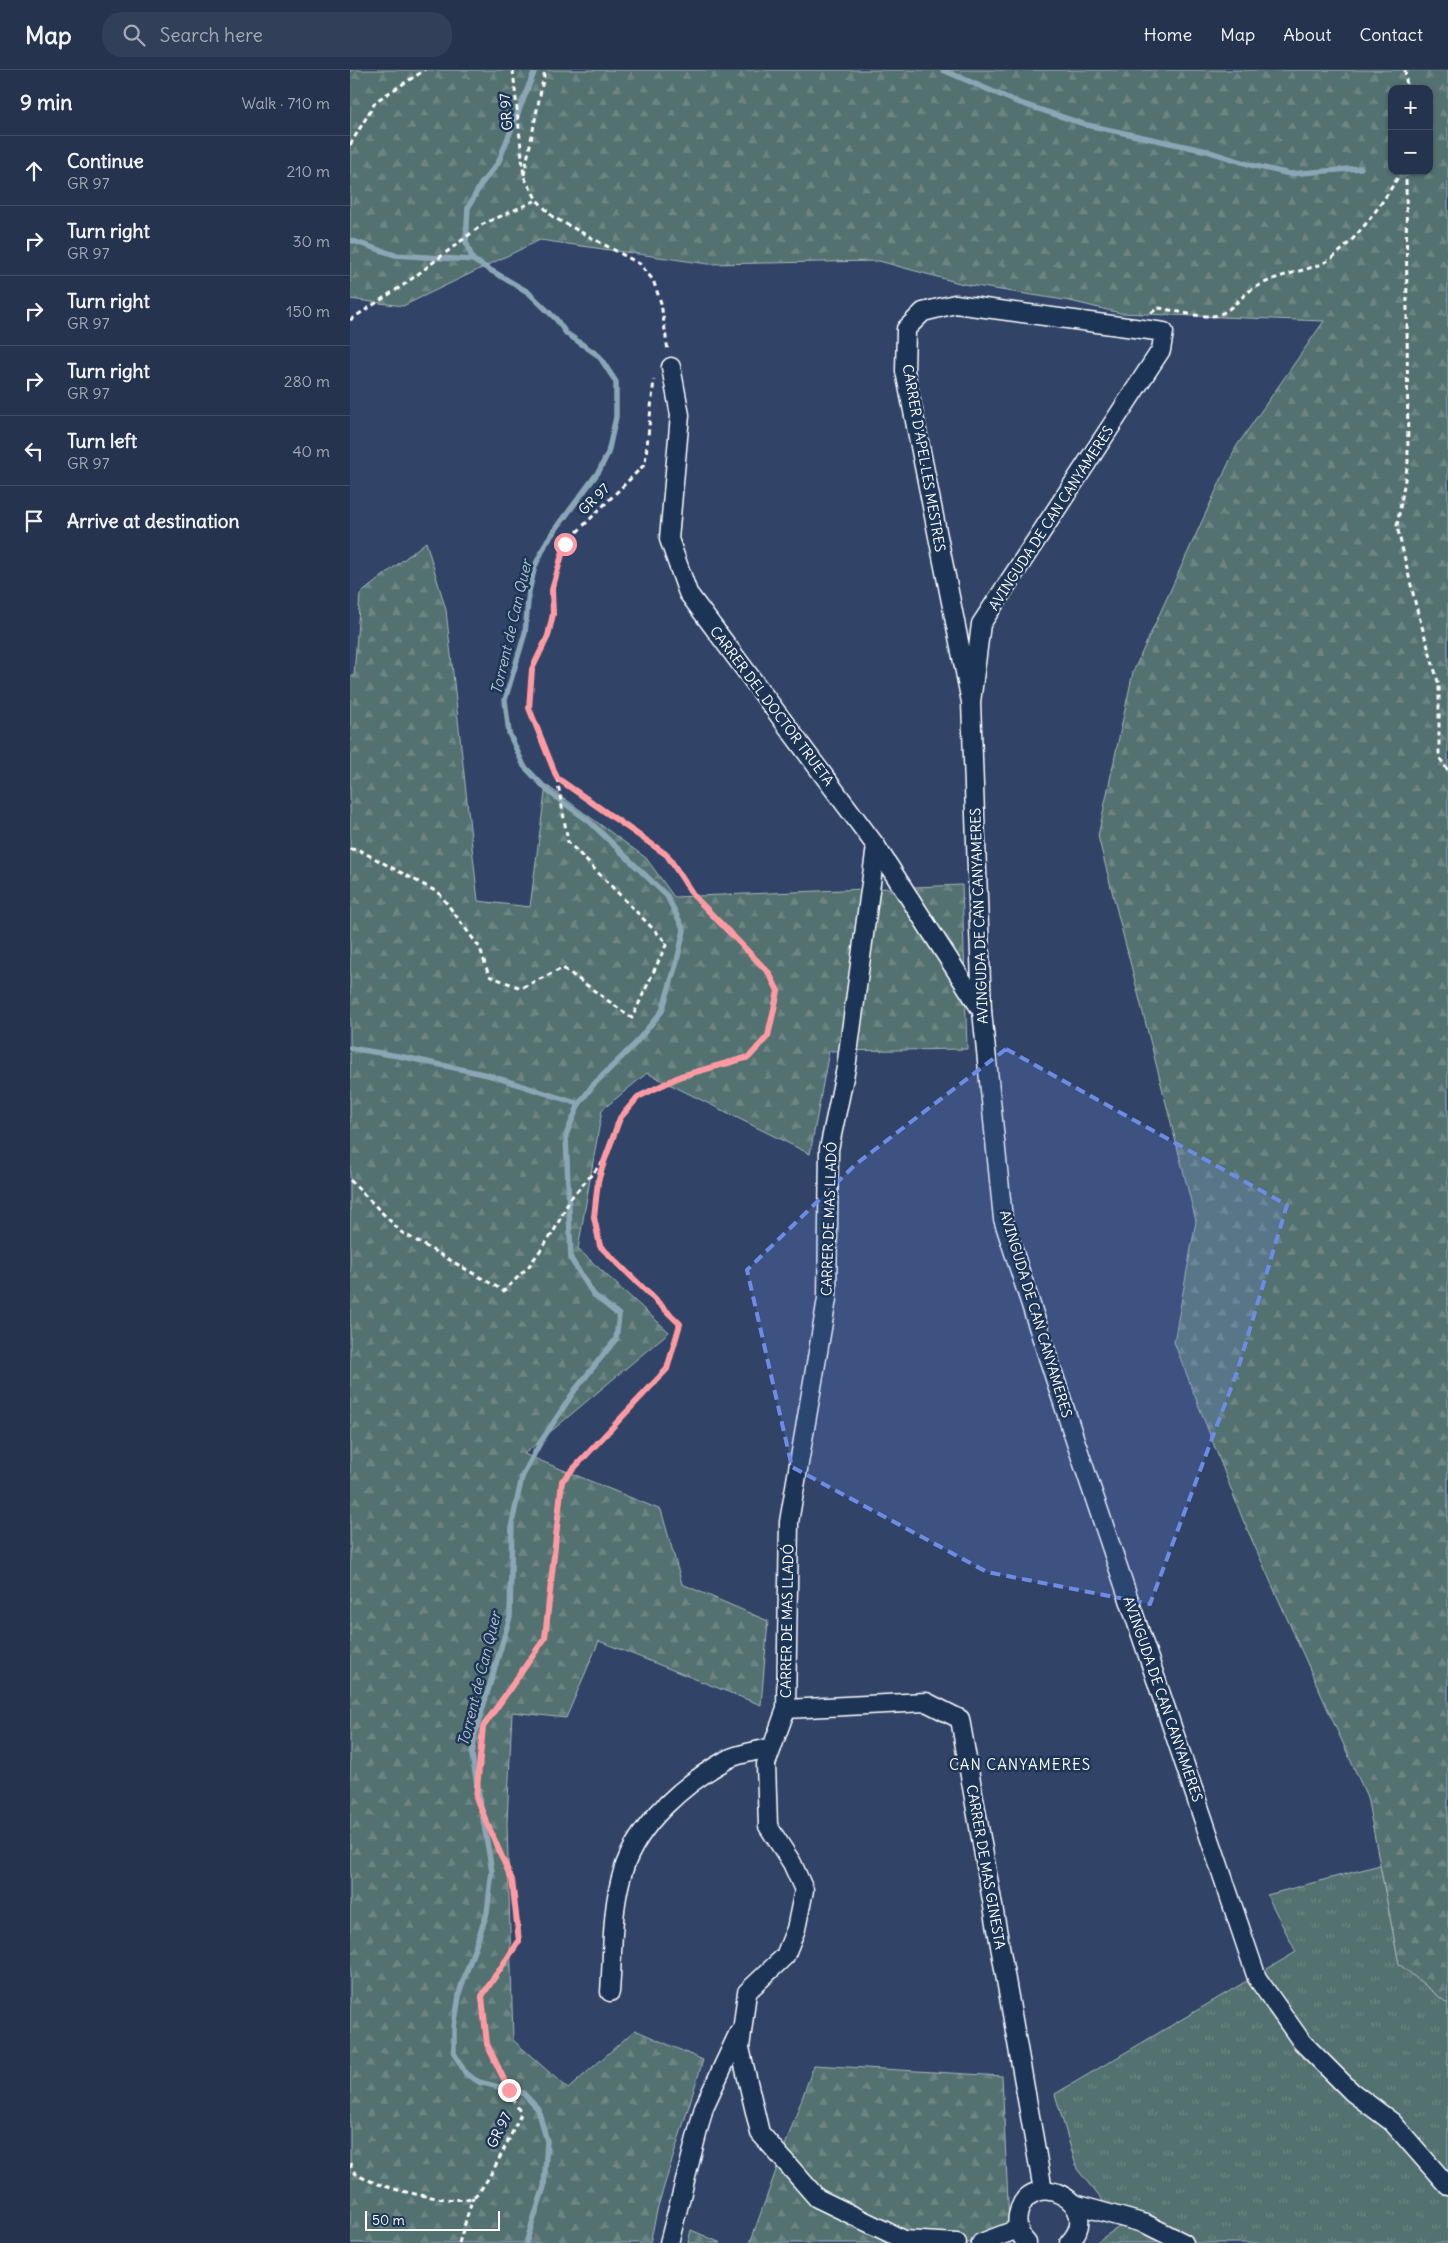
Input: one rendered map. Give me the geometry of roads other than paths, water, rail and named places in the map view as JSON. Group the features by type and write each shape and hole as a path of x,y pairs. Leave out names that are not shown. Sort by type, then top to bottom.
{"street":[{"name":"CARRER D'APEL·LES MESTRES","path":"971,702 905,371 906,329 923,312 955,304 1164,332"},
{"name":"AVINGUDA DE CAN CANYAMERES","path":"1164,332 1161,350 981,624 971,702 982,1011 1003,1219 1075,1440 1257,1978 1302,2042 1352,2092 1392,2122 1448,2186"},
{"name":"CARRER DEL DOCTOR TRUETA","path":"671,367 680,415 669,539 688,593 876,846 982,1011"},
{"name":"CARRER DE MAS LLADÓ","path":"876,846 846,1068 829,1149 827,1299 789,1522 786,1709 766,1764 768,1826 792,1863 804,1890 796,1929 785,1956 747,1992 740,2048 760,2133 817,2198 904,2240 957,2243"},
{"name":"CARRER DE MAS GINESTA","path":"786,1709 926,1702 960,1719 1044,2190"},
{"path":"610,1992 616,1909 623,1870 646,1826 673,1797 729,1758 772,1747"},
{"path":"669,2243 704,2108 743,2023"},
{"path":"981,2243 1023,2236 1019,2210 1025,2200 1033,2194 1044,2190 1058,2192 1074,2204 1146,2224 1184,2243"},
{"path":"1069,2243 1075,2235 1078,2225 1078,2214 1074,2204"}],"waterway":[{"name":"Torrent de Can Quer","path":"526,2243 544,2187 547,2141 538,2109 523,2093 479,2082 466,2074 454,2053 454,2027 460,1990 487,1913 492,1871 472,1755 475,1734 510,1617 512,1523 522,1477 540,1443 575,1390 616,1339 619,1315 594,1295 571,1259 566,1135 579,1104 593,1085 634,1045 662,1011 684,930 667,896 589,821 549,792 524,766 509,733 505,700 525,633 529,591 535,566 547,541 599,471 608,453 616,417 616,382 599,356 566,333 556,319 528,292 473,260 466,242 468,208 481,184 498,163 535,70"},
{"path":"943,70 1017,102 1087,125 1207,151 1251,165 1290,174 1361,168"},
{"path":"350,240 395,255 473,260"},
{"path":"350,1048 404,1057 488,1075 579,1104"}],"district":[{"name":"CAN CANYAMERES","path":"1020,1764"}]}
